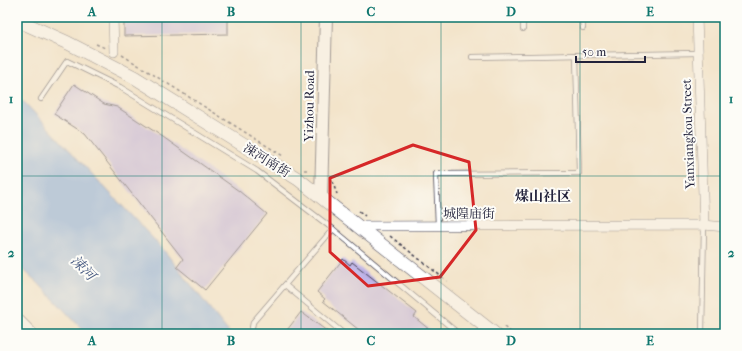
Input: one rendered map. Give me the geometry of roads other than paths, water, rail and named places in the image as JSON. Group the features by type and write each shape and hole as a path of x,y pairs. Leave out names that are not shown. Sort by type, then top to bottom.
{"main road":[{"path":"21,17 119,60 134,77"},
{"name":"涑河南街","path":"17,20 68,43 134,77 298,179 358,226 498,329"},
{"path":"17,27 110,70 134,77"},
{"path":"17,320 30,334"}],"street":[{"path":"113,17 114,52"},
{"name":"Yizhou Road","path":"321,196 326,17"},
{"name":"Yanxiangkou Street","path":"697,17 704,225"},
{"name":"城隍庙街","path":"358,226 704,225 725,227"}],"lane":[{"path":"523,17 523,29"},
{"path":"582,17 583,28"},
{"path":"472,56 698,53"},
{"path":"438,226 436,174 578,173 576,55"},
{"path":"41,99 67,61 120,87 257,171 333,229 459,334"},
{"path":"702,334 704,225"},
{"path":"251,334 253,322 333,229"},
{"path":"285,286 344,334"}],"water":[{"name":"涑河","path":"17,98 25,103 162,248 230,334 87,334 38,283 17,264"}],"district":[{"name":"煤山社区","path":"543,196"}]}
